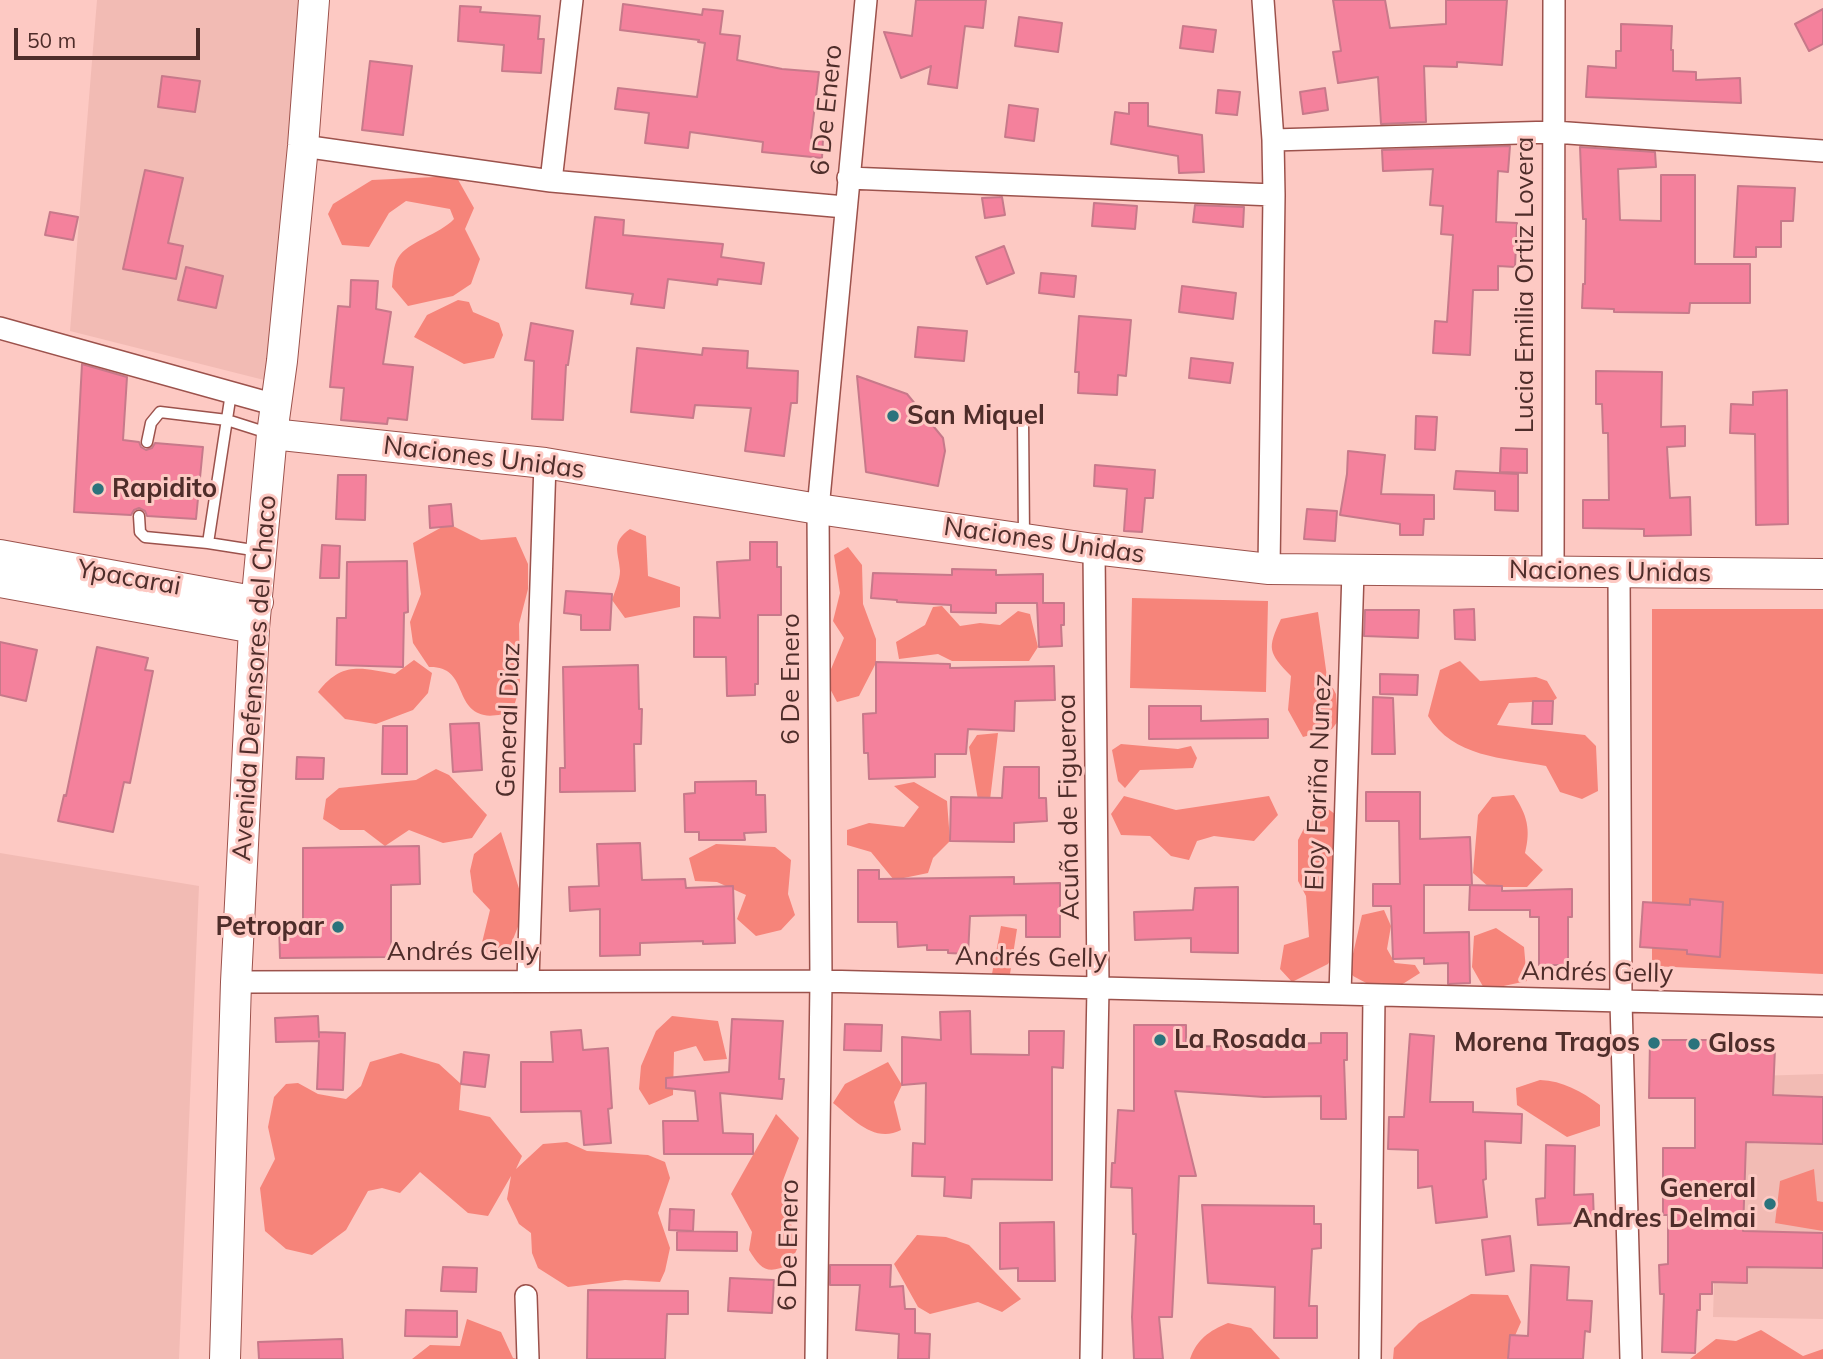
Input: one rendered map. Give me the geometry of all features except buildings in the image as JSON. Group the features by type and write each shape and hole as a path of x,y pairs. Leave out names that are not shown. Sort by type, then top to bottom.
{"street":[{"name":"Avenida Defensores del Chaco","path":"225,1359 236,982 256,615 272,434 303,146 314,0"},
{"path":"551,181 572,0"},
{"name":"6 De Enero","path":"816,1359 821,981 818,509 866,0"},
{"path":"1263,0 1273,139 1274,195 1269,569"},
{"name":"Lucia Emilia Ortiz Lovera","path":"1553,570 1554,0"},
{"path":"1273,139 1554,132 1823,151"},
{"path":"303,146 551,181 845,207"},
{"path":"848,178 1274,195"},
{"path":"0,328 276,405"},
{"name":"Naciones Unidas","path":"272,434 545,463 818,509 1094,549 1269,569 1823,574"},
{"name":"General Diaz","path":"528,980 545,463"},
{"name":"Acuña de Figueroa","path":"1091,1359 1098,988 1094,549"},
{"name":"Ypacarai","path":"0,555 85,584 256,615"},
{"name":"Eloy Fariña Nunez","path":"1340,994 1353,571"},
{"path":"1619,573 1621,1002 1631,1359"},
{"name":"Ypacarai","path":"0,582 85,584"},
{"name":"Andrés Gelly","path":"236,982 821,981 1823,1006"},
{"path":"1370,1359 1374,995"},
{"path":"526,1296 528,1359"}],"lane":[{"path":"208,544 231,393"},
{"path":"147,442 150,423 160,412 227,420 272,434"},
{"path":"1023,419 1024,539"},
{"path":"139,516 140,532 145,537 262,552"}],"shaded area":[{"path":"97,0 300,0 272,382 70,331"},
{"path":"456,176 474,208 465,229 480,259 471,284 453,296 408,306 392,287 396,261 409,247 448,225 454,219 450,209 406,201 389,213 369,247 342,245 328,214 333,204 372,180"},
{"path":"458,300 469,302 473,312 499,323 503,335 494,358 464,364 414,337 427,315"},
{"path":"444,526 453,526 481,540 516,537 528,564 528,589 519,624 520,686 512,713 487,716 474,711 450,673 441,668 429,667 413,643 410,622 421,594 413,543"},
{"path":"630,529 646,536 648,576 680,587 680,607 625,618 612,600 620,574 618,543"},
{"path":"848,547 862,565 863,604 876,639 876,663 859,696 837,702 826,681 844,638 833,621 840,593 834,555"},
{"path":"1132,598 1268,601 1266,692 1130,688"},
{"path":"942,606 960,626 980,623 1000,625 1018,611 1030,614 1038,647 1029,661 952,661 938,654 899,659 896,642 925,625 933,607"},
{"path":"1652,609 1823,609 1823,974 1652,966"},
{"path":"1318,612 1327,677 1336,694 1338,721 1332,729 1303,737 1288,710 1291,676 1274,655 1272,644 1281,619"},
{"path":"414,660 432,673 428,693 413,710 376,724 345,719 318,692 335,675 344,671 362,669 395,674"},
{"path":"1460,661 1480,681 1536,677 1547,681 1557,698 1553,701 1509,703 1497,725 1585,735 1596,746 1598,791 1582,799 1560,792 1546,766 1465,748 1438,730 1428,716 1440,670"},
{"path":"998,733 990,800 978,800 969,747 977,735"},
{"path":"1121,744 1178,749 1191,746 1197,758 1193,768 1140,770 1125,788 1118,781 1112,750"},
{"path":"436,769 449,775 487,815 472,838 443,843 409,830 385,846 364,830 340,830 323,819 326,799 339,788 416,780"},
{"path":"914,782 947,801 950,841 933,858 928,873 894,880 871,852 847,845 847,830 869,823 904,827 919,807 894,786"},
{"path":"1514,795 1527,822 1525,853 1543,870 1527,887 1489,887 1473,873 1478,815 1492,797"},
{"path":"1124,796 1176,810 1269,796 1278,815 1254,841 1214,836 1197,841 1189,860 1171,856 1150,836 1121,835 1111,814"},
{"path":"1327,808 1349,825 1334,954 1328,964 1292,982 1280,969 1284,945 1309,937 1306,896 1298,881 1298,840 1313,811"},
{"path":"501,832 522,898 521,919 506,957 479,955 490,910 473,892 470,871 474,854"},
{"path":"716,844 775,847 791,860 788,894 795,915 781,930 756,936 737,919 746,895 717,882 695,881 689,858"},
{"path":"0,853 199,886 179,1359 0,1359"},
{"path":"1384,910 1391,926 1387,949 1395,963 1415,965 1420,973 1387,994 1353,976 1349,971 1362,915"},
{"path":"1001,926 1017,929 1010,974 1000,979 992,974"},
{"path":"1496,928 1524,947 1527,981 1485,990 1472,967 1474,936"},
{"path":"672,1016 718,1021 727,1059 704,1061 696,1046 674,1052 673,1095 649,1105 639,1089 641,1066 656,1031"},
{"path":"401,1053 439,1064 461,1084 459,1110 490,1117 522,1156 516,1169 543,1144 567,1142 587,1151 648,1155 665,1162 670,1178 658,1213 670,1248 660,1282 625,1280 568,1287 538,1268 532,1253 531,1233 519,1224 507,1199 511,1176 488,1216 468,1213 420,1172 400,1193 382,1188 368,1191 346,1230 312,1255 286,1249 265,1231 260,1188 275,1159 268,1127 274,1097 286,1084 298,1083 318,1094 346,1099 361,1086 370,1062"},
{"path":"888,1062 902,1085 894,1102 901,1130 882,1134 856,1122 833,1103 845,1084"},
{"name":"General Andres Delmai","path":"1823,1074 1823,1319 1713,1317 1720,1077"},
{"path":"1540,1080 1572,1088 1600,1105 1600,1126 1567,1137 1517,1105 1516,1088"},
{"path":"776,1114 799,1138 782,1183 797,1249 790,1264 771,1270 761,1266 749,1250 752,1232 731,1194"},
{"path":"1814,1169 1817,1201 1823,1202 1823,1231 1775,1223 1780,1181"},
{"path":"917,1235 946,1237 969,1245 1021,1299 1002,1312 978,1302 930,1314 918,1307 894,1264"},
{"path":"1471,1294 1508,1295 1521,1322 1510,1347 1509,1359 1393,1359 1394,1348 1419,1323"},
{"path":"467,1319 501,1332 513,1358 518,1359 412,1359 430,1345 460,1346"},
{"path":"1228,1323 1251,1328 1280,1359 1190,1359 1204,1336"},
{"path":"1761,1330 1803,1356 1823,1349 1823,1359 1690,1359 1716,1339 1736,1341"}],"place":[{"name":"San Miquel","path":"893,416"},
{"name":"Rapidito","path":"98,489"},
{"name":"Petropar","path":"338,927"},
{"name":"La Rosada","path":"1160,1040"},
{"name":"Morena Tragos","path":"1654,1043"},
{"name":"Gloss","path":"1694,1044"},
{"name":"General Andres Delmai","path":"1770,1204"}]}
